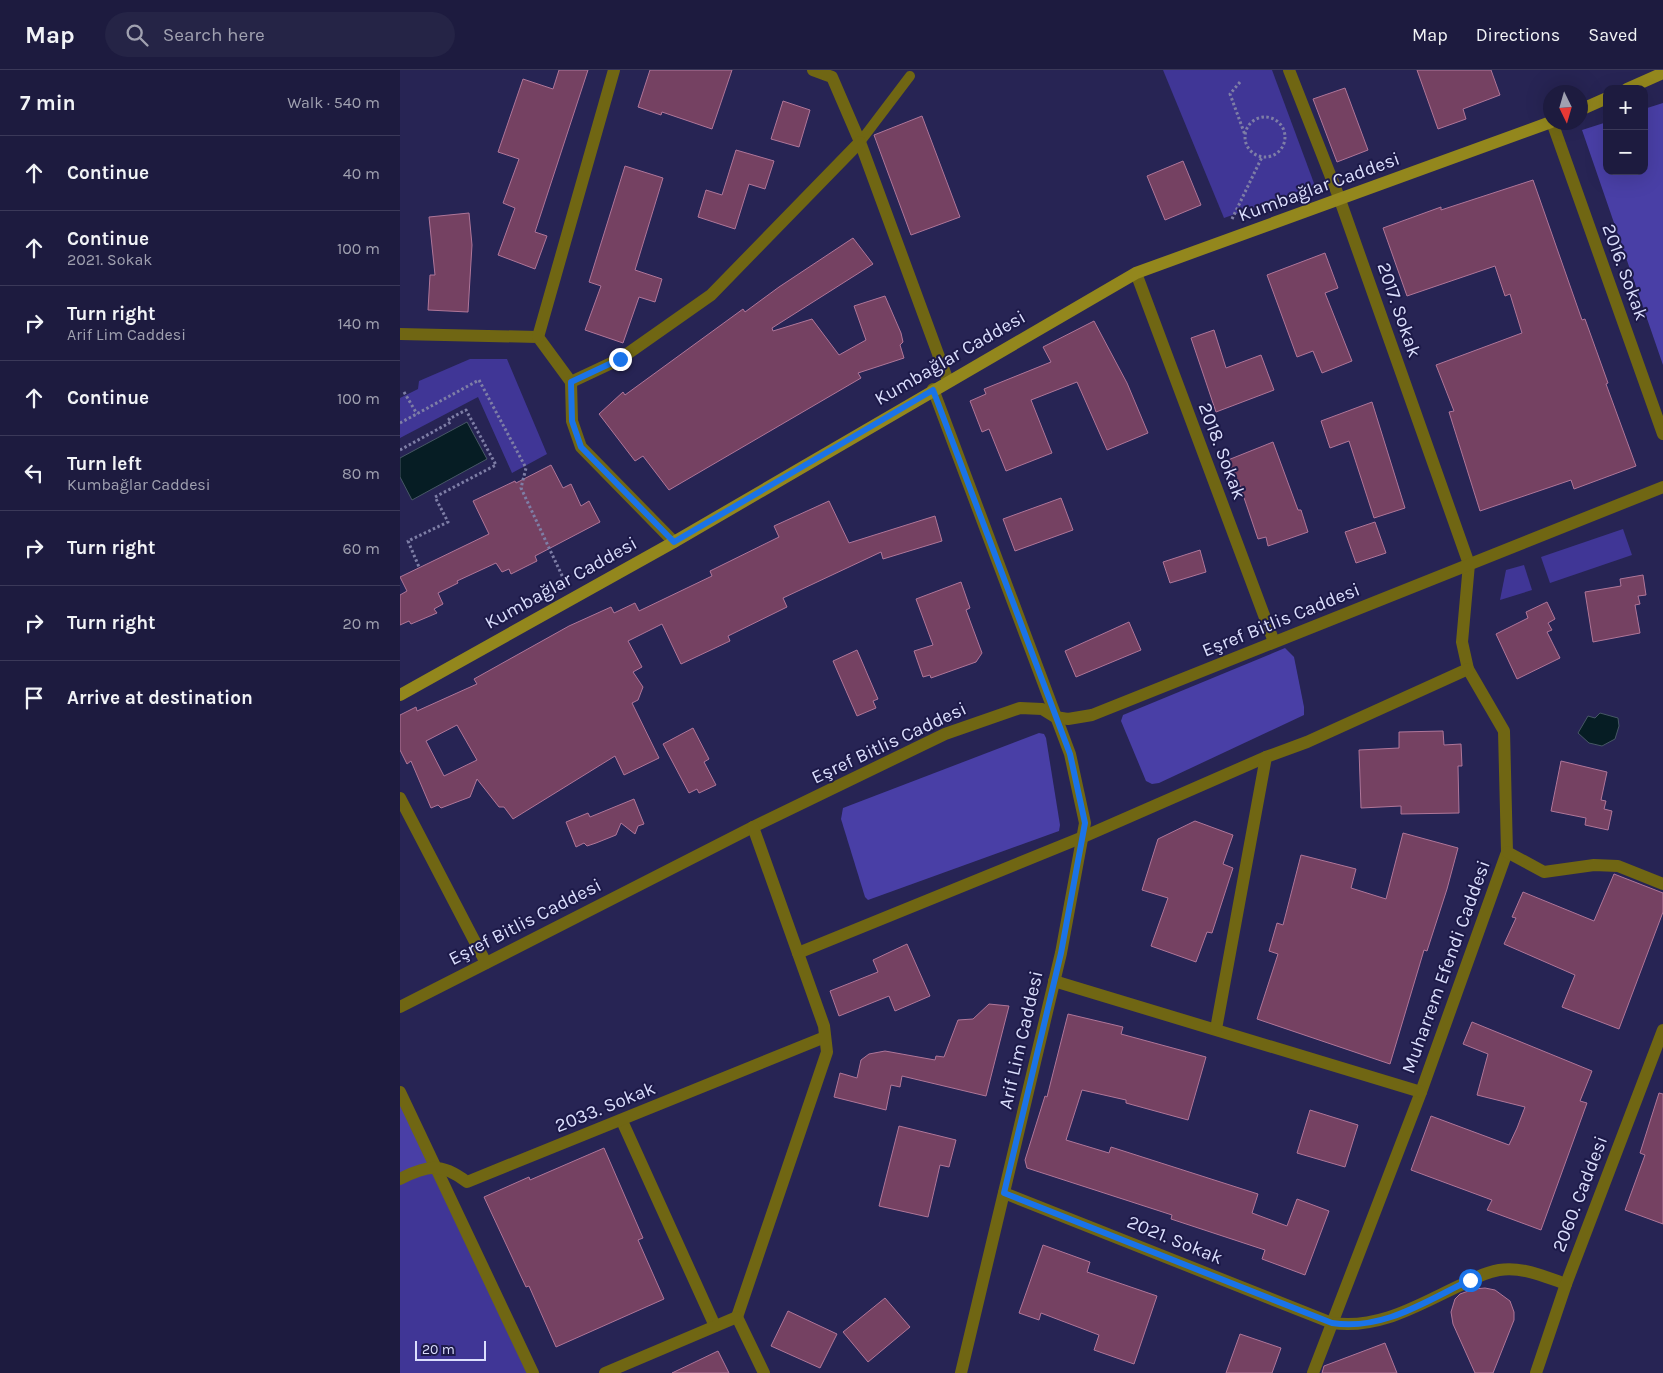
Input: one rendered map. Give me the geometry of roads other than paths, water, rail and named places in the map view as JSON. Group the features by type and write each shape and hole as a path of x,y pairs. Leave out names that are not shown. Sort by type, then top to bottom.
{"main road":[{"path":"1636,85 1663,73"},
{"path":"1588,106 1603,100"},
{"name":"Kumbağlar Caddesi","path":"400,695 674,542 1136,272 1543,125"}],"street":[{"path":"538,337 614,70"},
{"path":"813,70 832,77 860,142 948,381"},
{"name":"2017. Sokak","path":"1289,70 1340,200 1469,564"},
{"name":"2016. Sokak","path":"1555,130 1663,434"},
{"path":"571,382 620,359 711,295 860,142"},
{"name":"2018. Sokak","path":"1136,272 1274,642"},
{"path":"400,334 538,337"},
{"path":"538,337 571,382 572,421 581,447 674,542"},
{"name":"Arif Lim Caddesi","path":"933,390 1070,754 1085,823 1054,981 961,1373"},
{"name":"Eşref Bitlis Caddesi","path":"400,1006 754,827 946,734 1020,708 1042,709 1055,717 1075,720 1092,715 1663,487"},
{"name":"Muharrem Efendi Caddesi","path":"1313,1373 1421,1092 1507,852 1504,731 1468,669 1462,642 1469,564"},
{"path":"798,953 1083,837 1266,757 1307,742 1468,669"},
{"path":"1216,1030 1266,757"},
{"path":"400,798 486,963"},
{"path":"754,827 824,1026 827,1052 737,1317 764,1373"},
{"path":"1507,852 1544,872 1594,865 1618,866 1663,884"},
{"path":"1054,981 1421,1092"},
{"name":"2060. Caddesi","path":"1536,1373 1566,1284 1663,1030"},
{"name":"2033. Sokak","path":"434,1167 458,1175 467,1182 825,1038"},
{"path":"400,1092 533,1373"},
{"path":"622,1121 715,1326"},
{"path":"400,1179 422,1168 434,1167"},
{"name":"2021. Sokak","path":"1004,1193 1332,1323 1362,1324 1394,1316 1470,1280 1499,1270 1521,1270 1566,1284"},
{"path":"605,1373 737,1317"}],"lane":[{"path":"860,142 910,76"}],"water":[{"path":"467,422 487,459 412,500 400,477 400,458"},
{"path":"1600,713 1618,718 1619,726 1615,739 1602,746 1589,743 1578,733 1588,716 1595,718"}]}
